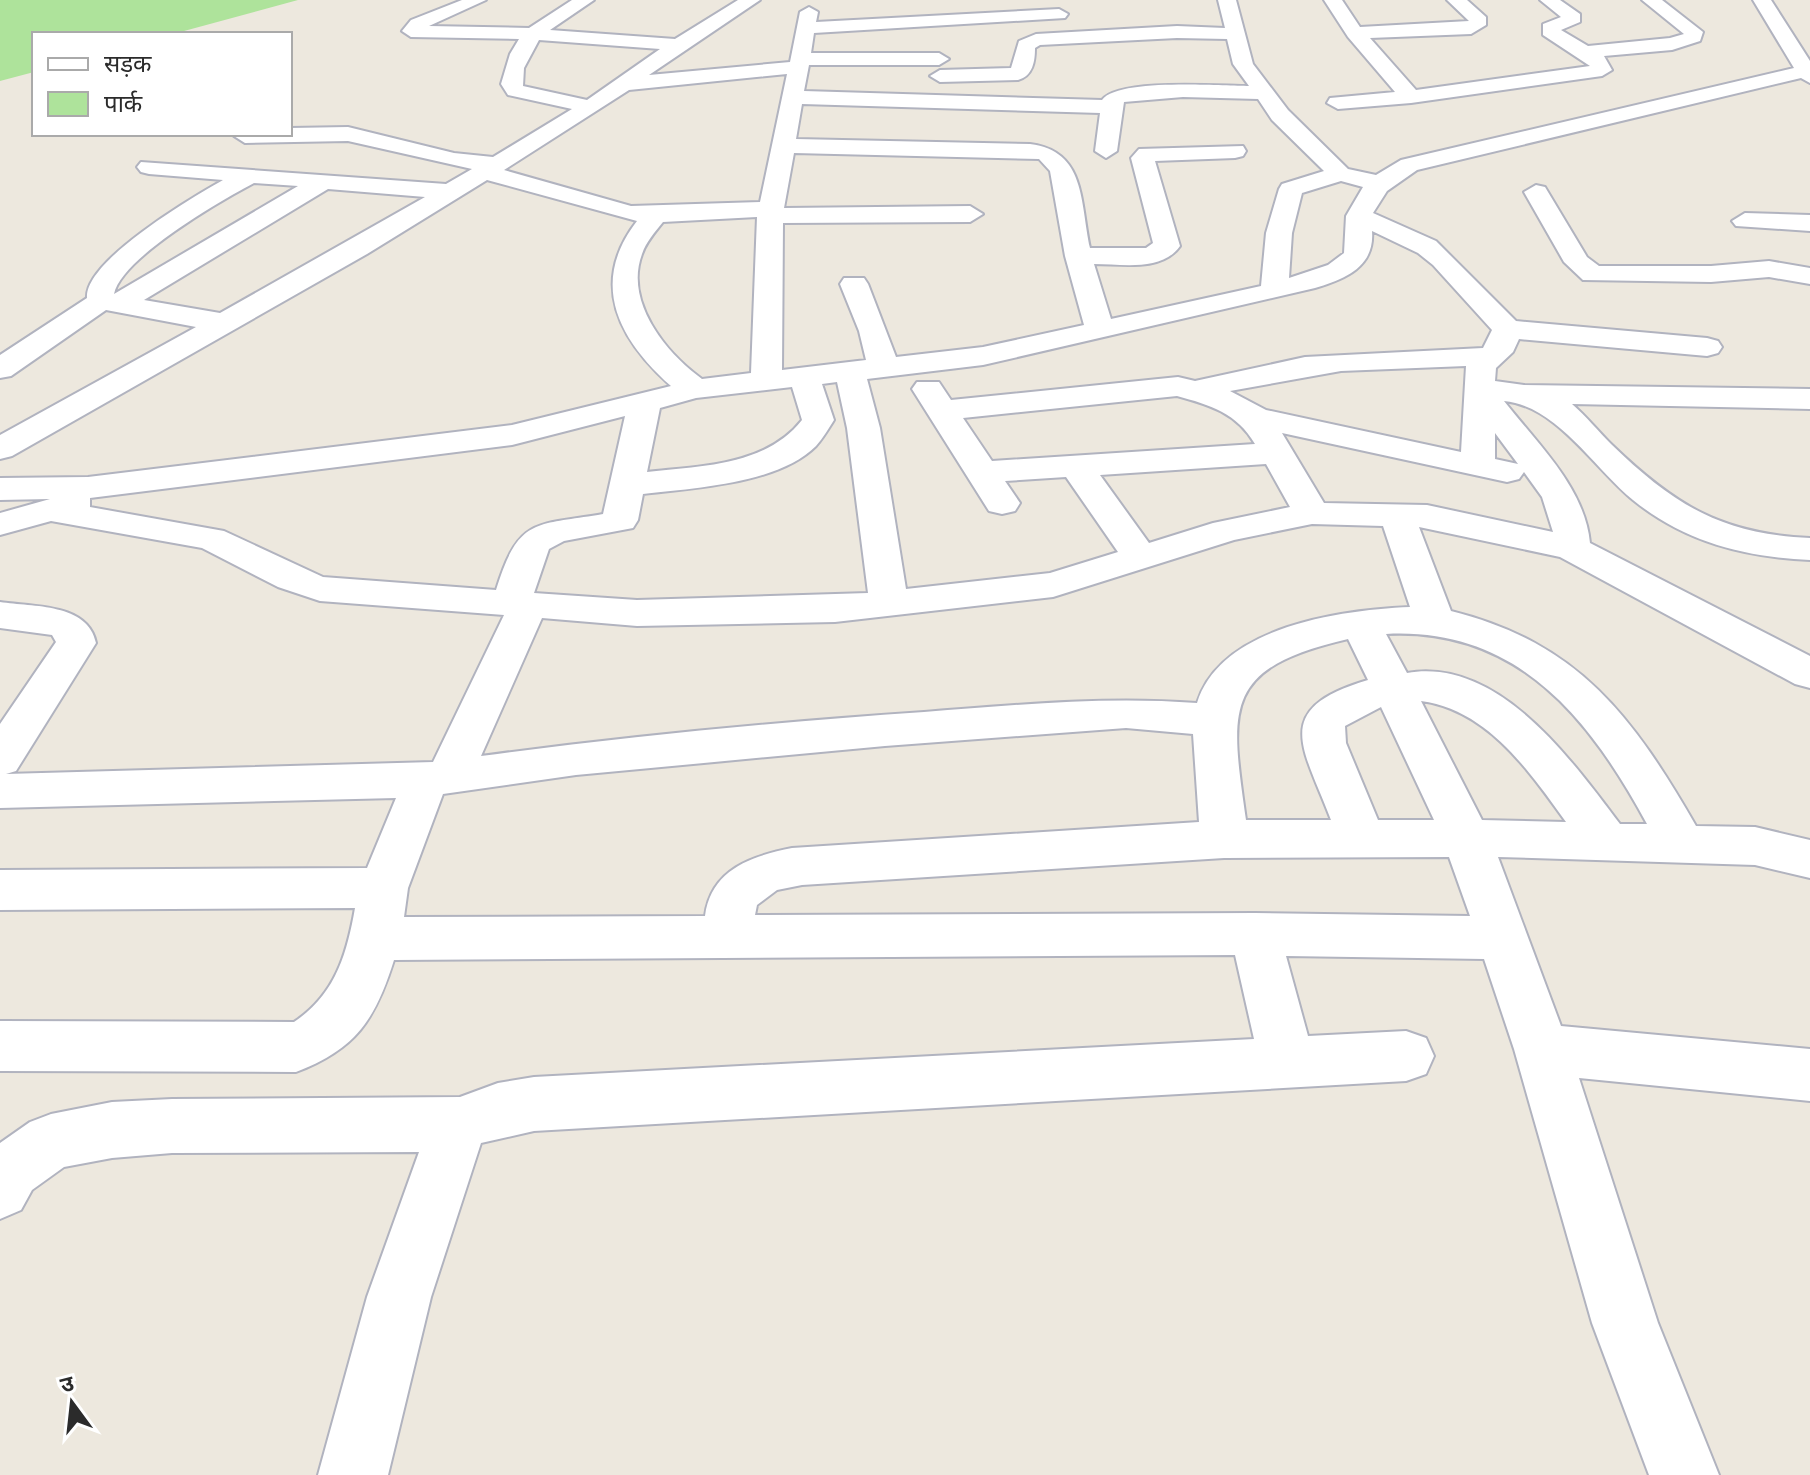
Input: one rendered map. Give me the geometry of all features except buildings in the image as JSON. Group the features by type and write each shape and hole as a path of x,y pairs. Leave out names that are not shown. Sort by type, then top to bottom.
{"street":[{"path":"477,0 418,24 411,31 530,34 680,45"},
{"path":"585,0 530,34 520,48 512,74 515,91 591,107"},
{"path":"920,0 939,67 932,100 934,148"},
{"path":"1227,0 1243,64 1280,115 1340,174"},
{"path":"1333,0 1355,33 1411,97"},
{"path":"1355,33 1471,28 1480,21 1456,0"},
{"path":"1338,103 1411,97 1602,70 1597,60 1550,31 1550,28 1574,18 1549,0"},
{"path":"1585,52 1672,44 1693,37 1694,32 1651,0"},
{"path":"0,489 88,488 512,435 644,405 696,389 983,356 1099,327 1274,291 1321,276 1353,260 1359,251 1359,216 1364,201 1379,183 1409,165 1808,74 1762,0"},
{"path":"766,381 771,212 801,63 804,21 925,24 1053,7 1080,37"},
{"path":"0,449 492,168 591,107 728,11"},
{"path":"1163,15 1174,42"},
{"path":"1083,58 1237,34"},
{"path":"624,84 801,63 939,67 1012,76 1032,62 1028,42 1080,37 1174,42"},
{"path":"1106,151 1113,100 1118,96 1136,93 1265,93"},
{"path":"795,97 1112,107"},
{"path":"292,135 348,134 492,168 613,209 655,215 771,212 970,214"},
{"path":"784,146 1030,151 1053,158 1062,169 1078,256 1099,327"},
{"path":"1078,256 1152,256 1167,246 1143,158 1147,154 1235,151"},
{"path":"149,167 452,192"},
{"path":"1274,291 1279,233 1291,189 1340,174 1379,183"},
{"path":"225,323 109,302 100,289 148,240 200,202 251,175"},
{"path":"0,369 48,337 323,182"},
{"path":"1536,192 1577,262 1593,274 1697,274 1769,269 1810,276"},
{"path":"655,215 629,253 625,265 629,304 635,321 666,366 696,389"},
{"path":"1359,216 1427,247 1507,329 1707,347"},
{"path":"1745,221 1810,223"},
{"path":"1756,248 1810,251"},
{"path":"854,284 874,331 881,368 860,403 874,477 880,561 889,602"},
{"path":"1478,466 1482,373 1502,346 1507,329"},
{"path":"0,330 48,337"},
{"path":"1199,390 1248,374 1377,358 1482,373 1518,394 1553,406 1645,494 1695,526 1729,541 1810,549"},
{"path":"881,368 942,411 985,472 1002,503"},
{"path":"1482,373 1570,521 1572,548"},
{"path":"628,485 756,467 800,443 812,433 818,420 804,377"},
{"path":"942,411 1148,387 1199,390 1242,407 1256,418 1312,513"},
{"path":"1518,394 1810,399"},
{"path":"0,1046 296,1047 323,1037 341,1017 364,974 379,914 520,604 530,547 539,537 608,526 620,520 644,405"},
{"path":"1256,418 1549,481"},
{"path":"985,472 1277,453"},
{"path":"1435,621 1412,516 1440,458"},
{"path":"1076,466 1141,559"},
{"path":"0,524 171,477"},
{"path":"49,510 211,539 237,549 295,582 320,589 637,613 798,611 1053,585 1226,531 1312,513 1412,516 1572,548 1810,674"},
{"path":"0,615 63,624 74,632 76,643 18,704 0,759"},
{"path":"1224,839 1214,720 1221,695 1235,671 1258,656 1313,633 1362,625 1435,621 1516,649 1566,681 1627,749 1681,843"},
{"path":"1362,625 1467,838 1542,1049 1625,1323 1684,1475"},
{"path":"1362,838 1324,743 1323,722 1335,708 1393,687 1448,691 1490,707 1534,745 1606,841"},
{"path":"0,791 438,779 576,759 901,729 1126,713 1214,720"},
{"path":"729,937 732,904 740,890 769,871 802,866 1224,839 1362,838 1755,846 1810,859"},
{"path":"0,890 729,937 1255,934 1504,938"},
{"path":"1255,934 1287,1060"},
{"path":"1542,1049 1810,1075"},
{"path":"0,1189 11,1170 51,1142 112,1130 460,1124 498,1110 534,1104 1287,1060 1406,1056"},
{"path":"353,1475 396,1311 442,1164 460,1124"}],"green space":[{"path":"0,0 298,0 180,32 32,32 32,73 0,81"}]}
